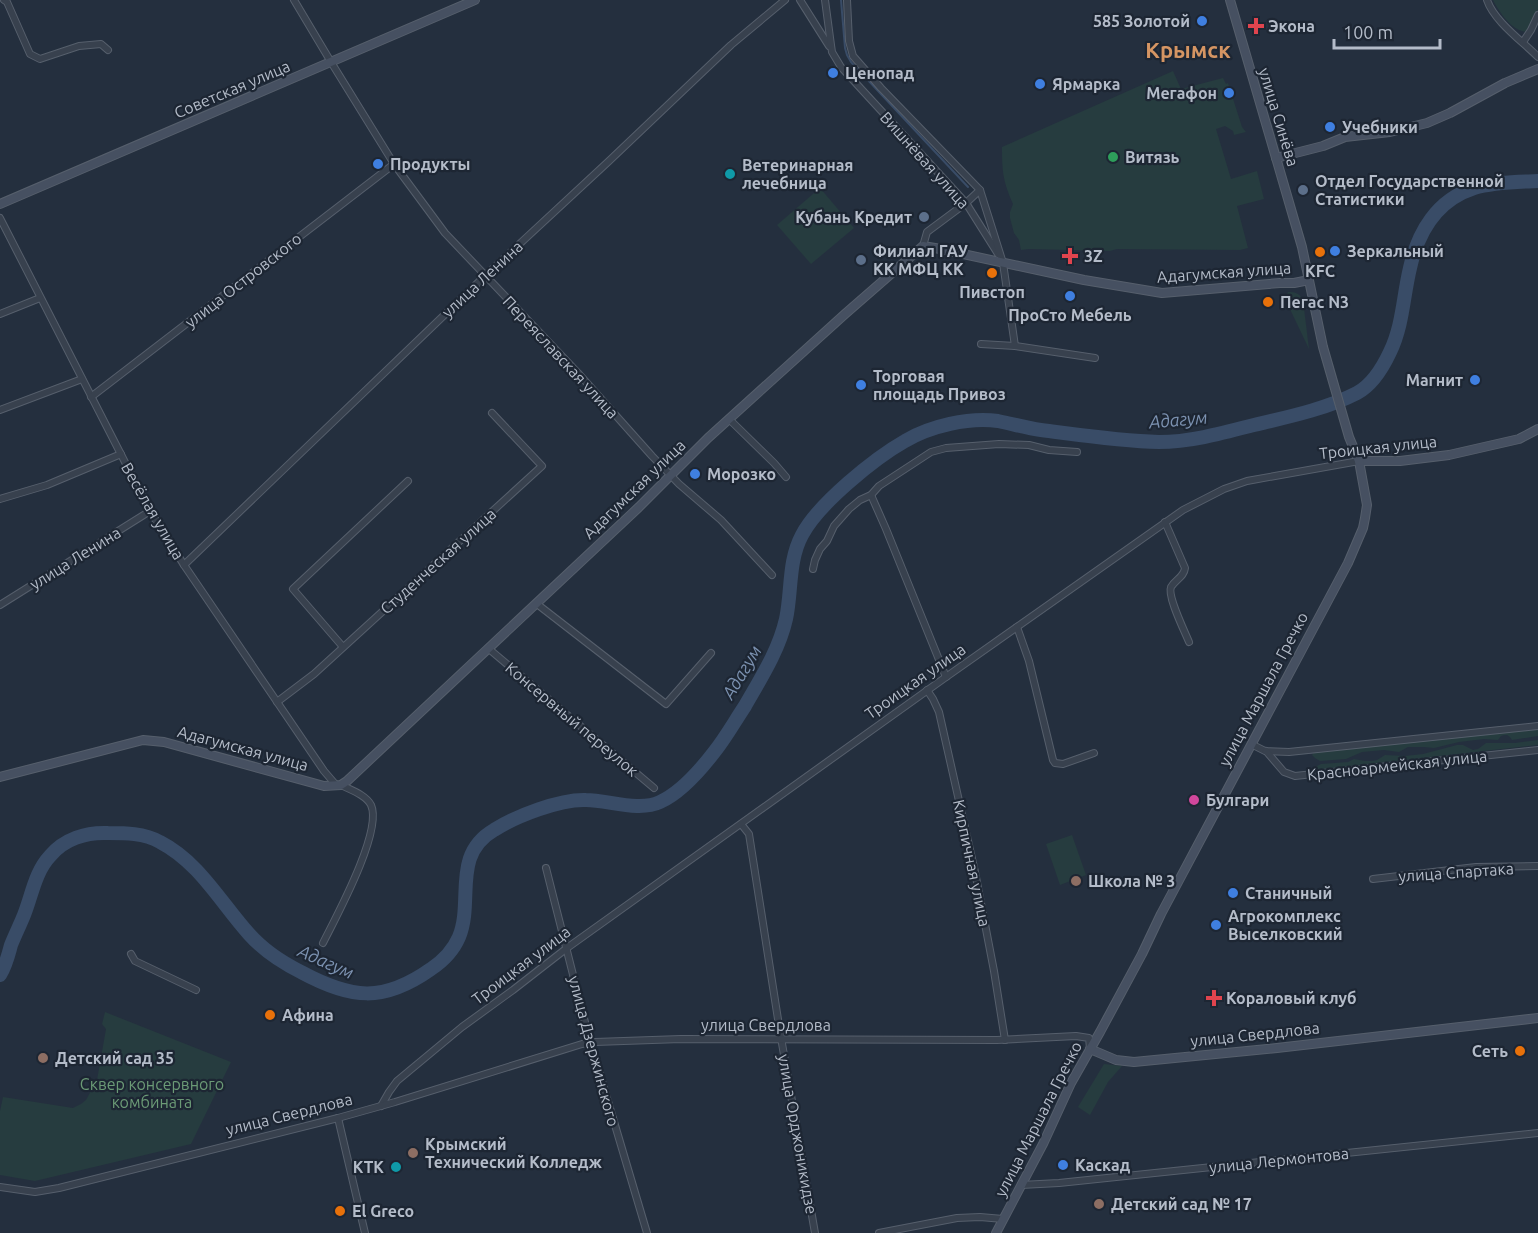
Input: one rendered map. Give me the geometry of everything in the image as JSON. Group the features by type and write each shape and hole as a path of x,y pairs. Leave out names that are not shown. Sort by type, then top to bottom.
{"main road":[{"name":"Советская улица","path":"0,204 475,0"},
{"name":"улица Синёва","path":"1230,0 1302,248 1323,347 1349,437"},
{"path":"1276,158 1323,146 1345,137 1390,132 1427,123 1450,113 1505,82 1538,69"},
{"name":"Адагумская улица","path":"0,777 143,740 164,742 324,786 338,785 347,781 537,604 671,474 845,314 923,246 1100,284 1162,293 1280,283 1294,284 1309,279"},
{"name":"Троицкая улица","path":"1359,461 1400,461 1449,455 1519,439 1538,429"},
{"name":"улица Маршала Гречко","path":"996,1233 1043,1144 1071,1083 1131,974 1348,562 1363,528 1367,505 1359,461 1349,437"},
{"name":"улица Свердлова","path":"1090,1049 1116,1060 1134,1062 1538,1018"}],"street":[{"path":"4,0 33,56 40,58 80,46 102,44 108,50"},
{"name":"Переяславская улица","path":"294,0 394,164 445,233 652,456 681,486 721,520 772,575"},
{"name":"улица Ленина","path":"184,564 731,45 785,0"},
{"path":"800,0 832,52"},
{"name":"Вишнёвая улица","path":"825,0 832,52 841,67 966,203 1003,262"},
{"name":"Вишнёвая улица","path":"847,0 849,40 853,56 980,190 1003,262"},
{"path":"1487,0 1498,20 1538,57"},
{"path":"1523,42 1538,15"},
{"name":"улица Островского","path":"91,397 394,164"},
{"path":"923,246 927,232 980,190"},
{"name":"Весёлая улица","path":"0,218 150,511 324,771 338,785 369,801 373,813 367,849 323,943"},
{"path":"1003,262 1015,346"},
{"path":"0,314 40,298"},
{"path":"981,344 1015,346 1095,358"},
{"path":"0,410 82,379"},
{"name":"Студенческая улица","path":"277,702 314,674 542,466 492,413"},
{"path":"730,420 786,477"},
{"path":"813,569 820,549 827,541 834,526 860,500 924,456 938,450 999,444 1029,445 1049,450 1077,452"},
{"path":"0,500 47,485 121,454"},
{"name":"Троицкая улица","path":"381,1106 393,1087 406,1074 462,1027 567,948 1165,522 1199,501 1234,484 1359,461"},
{"path":"343,647 293,589 408,481"},
{"path":"870,495 946,677"},
{"name":"улица Ленина","path":"0,605 150,511"},
{"path":"1165,522 1185,568 1184,574 1171,587 1170,593 1190,642"},
{"path":"537,604 666,704 711,652"},
{"path":"1017,627 1029,661 1053,760 1055,763 1062,764 1094,753"},
{"name":"Консервный переулок","path":"489,649 654,788"},
{"name":"Кирпичная улица","path":"927,690 939,712 975,872 1005,1040"},
{"name":"Красноармейская улица","path":"1251,744 1266,751 1289,753 1538,726"},
{"name":"Красноармейская улица","path":"1266,751 1284,772 1295,776 1538,750"},
{"name":"улица Орджоникидзе","path":"741,824 749,834 815,1233"},
{"name":"улица Спартака","path":"1373,879 1476,867 1538,866"},
{"name":"улица Дзержинского","path":"546,868 591,1042 647,1233"},
{"path":"131,954 135,960 196,990"},
{"name":"улица Свердлова","path":"0,1187 35,1192 59,1188 338,1118 591,1042 621,1040 1005,1040 1083,1036 1089,1038 1090,1049"},
{"path":"338,1118 365,1233"},
{"name":"улица Лермонтова","path":"1021,1185 1071,1182 1538,1133"},
{"path":"879,1233 957,1218 1003,1219"}],"green space":[{"path":"1493,0 1538,0 1538,9 1528,32 1512,25"},
{"name":"Витязь","path":"1173,71 1181,89 1223,78 1226,84 1228,83 1242,127 1246,132 1234,135 1233,131 1225,126 1216,129 1231,179 1257,171 1264,199 1237,206 1248,248 1240,250 1021,250 1010,218 1013,204 1004,176 1002,147"},
{"path":"820,188 854,228 811,264 777,225"},
{"path":"1288,292 1297,293 1303,300 1309,349 1288,305 1286,295"},
{"path":"1538,728 1538,736 1512,740 1505,735 1498,740 1459,742 1434,748 1408,747 1399,752 1384,750 1362,752 1346,759 1320,761 1312,755 1314,752"},
{"path":"1538,740 1538,745 1314,770 1321,764 1348,762 1354,759 1373,761 1385,755 1423,754 1457,745 1473,750 1486,743"},
{"path":"1072,835 1086,875 1060,885 1046,844"},
{"name":"Сквер консервного комбината","path":"105,1012 231,1062 191,1144 35,1181 0,1175 0,1111 3,1097 73,1108 86,1100 97,1080 106,1029 102,1024"},
{"path":"1104,1064 1122,1066 1108,1082 1090,1115 1078,1107"}],"waterway":[{"path":"841,0 845,48 851,62 968,187"},
{"name":"Адагум","path":"0,975 37,876 45,862 62,845 76,838 92,834 114,833 148,837 174,850 209,884 261,946 273,956 319,981 351,992 367,993 397,988 414,980 440,963 457,942 463,923 466,879 472,852 481,840 494,830 526,814 575,800 595,800 633,806 652,805 675,793 704,765 745,706 779,642 788,608 794,555 802,535 834,496 879,458 926,431 975,420 998,421 1035,429 1100,438 1171,442 1280,419 1345,399 1368,385 1387,358 1398,332 1418,242 1431,219 1461,193 1474,188 1498,183 1538,181"}],"place":[{"name":"585 Золотой","path":"1202,21"},
{"name":"Экона","path":"1256,26"},
{"name":"Ценопад","path":"833,73"},
{"name":"Ярмарка","path":"1040,84"},
{"name":"Мегафон","path":"1229,93"},
{"name":"Учебники","path":"1330,127"},
{"name":"Витязь","path":"1113,157"},
{"name":"Продукты","path":"378,164"},
{"name":"Ветеринарная лечебница","path":"730,174"},
{"name":"Отдел Государственной Статистики","path":"1303,190"},
{"name":"Кубань Кредит","path":"924,217"},
{"name":"Зеркальный","path":"1335,251"},
{"name":"KFC","path":"1320,252"},
{"name":"3Z","path":"1070,256"},
{"name":"Филиал ГАУ КК МФЦ КК","path":"861,260"},
{"name":"Пивстоп","path":"992,273"},
{"name":"ПроСто Мебель","path":"1070,296"},
{"name":"Пегас N3","path":"1268,302"},
{"name":"Магнит","path":"1475,380"},
{"name":"Торговая площадь Привоз","path":"861,385"},
{"name":"Морозко","path":"695,474"},
{"name":"Булгари","path":"1194,800"},
{"name":"Школа № 3","path":"1076,881"},
{"name":"Станичный","path":"1233,893"},
{"name":"Агрокомплекс Выселковский","path":"1216,925"},
{"name":"Кораловый клуб","path":"1214,998"},
{"name":"Афина","path":"270,1015"},
{"name":"Сеть","path":"1520,1051"},
{"name":"Детский сад 35","path":"43,1058"},
{"name":"Крымский Технический Колледж","path":"413,1153"},
{"name":"Каскад","path":"1063,1165"},
{"name":"КТК","path":"396,1167"},
{"name":"Детский сад № 17","path":"1099,1204"},
{"name":"El Greco","path":"340,1211"}],"district":[{"name":"Крымск","path":"1188,49"}]}
